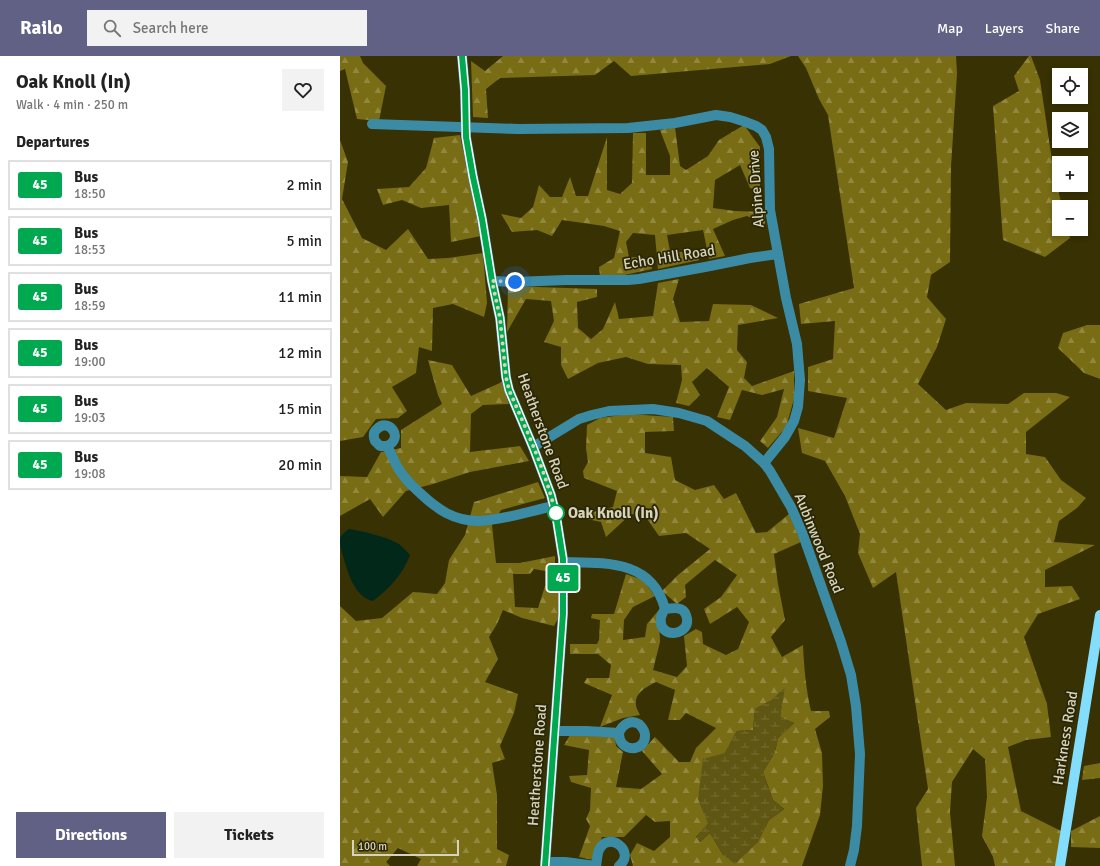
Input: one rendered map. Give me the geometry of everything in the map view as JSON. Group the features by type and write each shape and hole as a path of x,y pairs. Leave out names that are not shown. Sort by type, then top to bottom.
{"main road":[{"name":"Harkness Road","path":"1060,866 1100,615"}],"street":[{"name":"Heatherstone Road","path":"462,56 465,90 465,127 469,157 500,318 507,384 533,447 554,506 563,562 563,614 545,864"},
{"name":"Alpine Drive","path":"372,124 524,129 628,128 675,123 716,116 730,117 748,122 762,130 769,149 770,210 797,344 800,389 798,407 792,426 783,440 764,463"},
{"name":"Echo Hill Road","path":"492,281 515,282 633,279 778,254"},
{"name":"Aubinwood Road","path":"533,447 579,419 609,411 653,409 679,413 707,421 726,432 764,463 791,507 802,532 842,642 851,675 857,711 860,754 857,826 850,866"},
{"path":"387,446 408,482 433,506 450,515 479,521 516,515 554,506"},
{"path":"563,562 612,564 631,569 654,585 660,594 664,609"},
{"path":"555,731 619,733"},
{"path":"545,864 566,862 596,866 600,848 611,842 619,844 624,851 624,860 619,866"}],"green space":[{"path":"340,56 360,56 363,63 386,86 379,121 357,119 345,69 340,71"},
{"path":"503,56 791,56 770,64 631,76 614,61 595,75 500,78 486,89 488,118 473,117 471,61 485,71"},
{"path":"798,56 956,56 957,73 951,167 950,262 931,275 927,297 946,319 937,347 918,384 946,410 966,403 1008,404 1024,393 1056,393 1070,397 1026,432 1026,454 1045,457 1061,480 1086,498 1077,508 1059,521 1054,542 1095,545 1045,570 1045,587 1072,586 1080,599 1038,614 1024,637 1047,704 1051,737 1026,740 1008,747 1021,811 1061,831 1056,866 995,866 993,857 982,836 987,797 985,759 973,749 952,782 950,812 955,866 922,866 916,808 928,789 896,572 873,588 858,553 860,534 845,496 825,461 802,453 798,428 834,438 847,398 808,391 808,367 833,359 835,321 801,324 799,304 854,288 828,115 819,99 806,68"},
{"path":"1029,56 1031,56 1040,80 1052,160 1052,192 1059,192 1060,200 1052,200 1052,236 1070,236 1070,238 1045,257 1003,240 993,106 1019,91 1014,76"},
{"path":"744,125 760,147 760,189 750,188 740,165 715,180 713,208 735,211 765,212 765,225 747,216 733,220 713,229 725,256 709,259 703,230 667,235 670,251 695,253 699,260 658,269 655,235 633,233 626,242 629,257 651,258 652,269 620,276 600,277 599,267 614,258 620,231 604,226 562,220 552,236 537,230 512,232 501,214 521,218 533,207 539,185 550,197 562,197 570,177 576,196 588,196 607,137 607,190 620,194 632,183 633,133 646,133 646,175 670,175 670,156 660,130 675,127 680,166 686,170 708,156 719,140"},
{"path":"460,135 481,236 451,242 449,205 421,208 402,200 383,205 377,189 409,187 426,168 434,138"},
{"path":"340,140 348,162 342,199 362,238 386,250 408,229 428,259 483,253 487,303 484,317 453,304 433,308 432,351 419,347 416,373 392,387 407,411 398,418 376,419 363,437 340,441"},
{"path":"679,279 673,299 680,322 709,321 713,304 751,305 778,318 738,325 737,350 747,362 744,378 752,386 794,371 794,399 786,427 768,448 760,441 777,417 784,389 762,395 742,390 730,420 717,417 729,387 707,368 692,382 700,395 689,406 676,403 682,380 681,365 648,364 626,357 598,363 568,379 561,365 561,347 544,342 554,321 551,301 526,299 507,332 508,286 597,289 597,297 577,302 578,328 591,339 603,329 615,302 619,319 653,316 658,283"},
{"path":"1087,325 1100,325 1100,379 1084,373 1058,348 1063,333"},
{"path":"428,360 452,365 471,396 502,382 509,404 483,405 471,414 470,452 520,446 529,461 470,472 406,491 383,517 370,499 340,516 340,476 367,477 381,452 401,448 401,430 442,404"},
{"path":"629,414 673,417 674,431 645,432 645,453 671,457 675,480 695,490 714,485 724,499 736,493 756,533 767,532 789,514 801,542 774,554 785,620 771,637 782,657 803,645 811,711 829,711 830,717 815,729 822,753 823,786 820,815 802,866 633,866 630,855 637,843 654,851 670,837 670,821 655,822 646,815 624,837 602,837 593,860 579,857 590,826 586,819 590,810 591,788 571,782 569,776 587,775 589,750 564,745 570,735 615,737 616,746 623,752 616,787 641,789 662,774 642,751 655,737 679,762 690,762 696,748 716,728 686,713 680,720 668,720 675,690 656,682 640,692 638,695 636,705 640,715 623,718 600,727 612,695 584,683 587,678 609,678 611,665 598,654 570,654 570,644 597,644 599,640 600,620 591,618 592,614 614,614 626,574 643,580 655,596 633,607 624,620 623,640 645,637 647,624 658,611 660,642 653,670 677,677 687,666 684,636 696,629 702,632 703,644 726,655 738,649 749,622 737,607 710,624 704,609 721,597 737,575 715,560 685,585 686,597 677,604 662,591 678,575 710,549 686,533 659,536 645,516 631,514 606,537 601,522 587,519 589,513 613,507 617,491 584,478 583,471 588,462 586,448 587,425 600,418","holes":["784,689 780,717 794,723 778,738 775,752 763,772 773,800 784,809 769,820 757,843 723,855 710,833 700,842 696,837 708,824 725,753 737,731 753,730 755,709 772,700"]},
{"path":"538,482 545,498 501,510 492,525 496,563 520,563 555,556 555,571 534,569 530,574 513,574 515,607 538,608 545,586 558,583 559,617 554,626 522,618 503,610 489,637 498,659 485,682 518,694 514,713 500,746 505,759 492,763 497,795 497,849 509,855 506,866 417,866 421,859 398,848 386,862 390,866 340,866 340,606 356,621 382,618 413,592 437,594 445,583 449,560 465,535 474,502"},
{"path":"785,688 780,717 794,723 778,738 775,752 763,772 773,800 784,809 769,820 757,843 735,864 723,855 710,833 700,842 696,837 708,824 698,799 703,759 725,753 737,731 753,730 755,709 772,700"},
{"path":"1100,763 1100,778 1082,780 1084,766"},
{"path":"1100,816 1100,848 1071,847 1071,831"}],"shaded area":[{"path":"349,529 394,541 410,555 404,569 395,581 373,601 361,595 353,584 341,550 340,540 342,535"}],"bus line":[{"name":"45","path":"462,56 465,90 466,137 500,318 507,384 544,474 551,495 556,515 563,559 563,614 545,866"}],"place":[{"name":"Oak Knoll (In)","path":"556,513"}],"route":[{"path":"515,282 492,281 500,318 507,384 544,474 556,515 556,513"}]}
